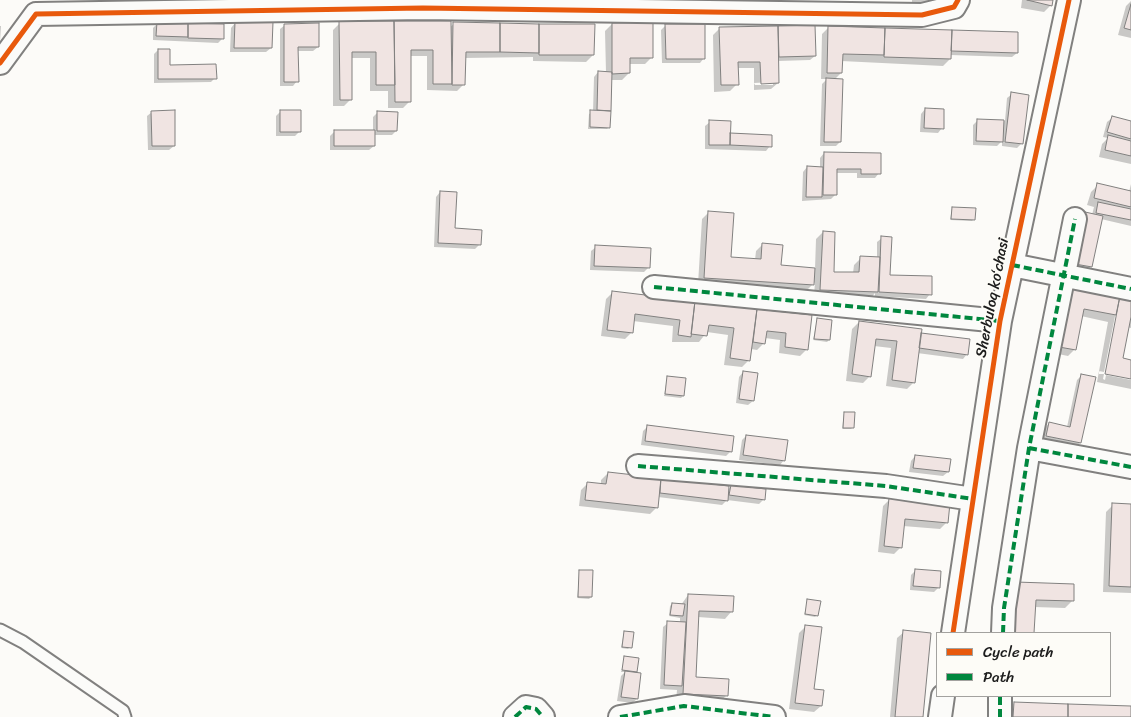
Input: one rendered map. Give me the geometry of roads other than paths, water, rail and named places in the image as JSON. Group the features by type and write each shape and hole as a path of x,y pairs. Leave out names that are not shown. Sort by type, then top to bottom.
{"street":[{"path":"0,63 36,14 422,8 922,15 954,8 958,0"},
{"name":"Sherbuloq koʻchasi","path":"953,632 1000,321 1069,0"},
{"path":"1003,632 1004,608 1029,448 1075,219"},
{"path":"1012,264 1131,289"},
{"path":"654,287 1000,321"},
{"path":"1029,448 1131,467"},
{"path":"638,466 886,486 974,500"},
{"path":"940,717 943,697"},
{"path":"1000,697 1000,717"},
{"path":"620,717 684,706 774,717"},
{"path":"515,717 526,707 536,709 543,717"}],"lane":[{"path":"0,630 23,642 123,711 125,717"}]}
